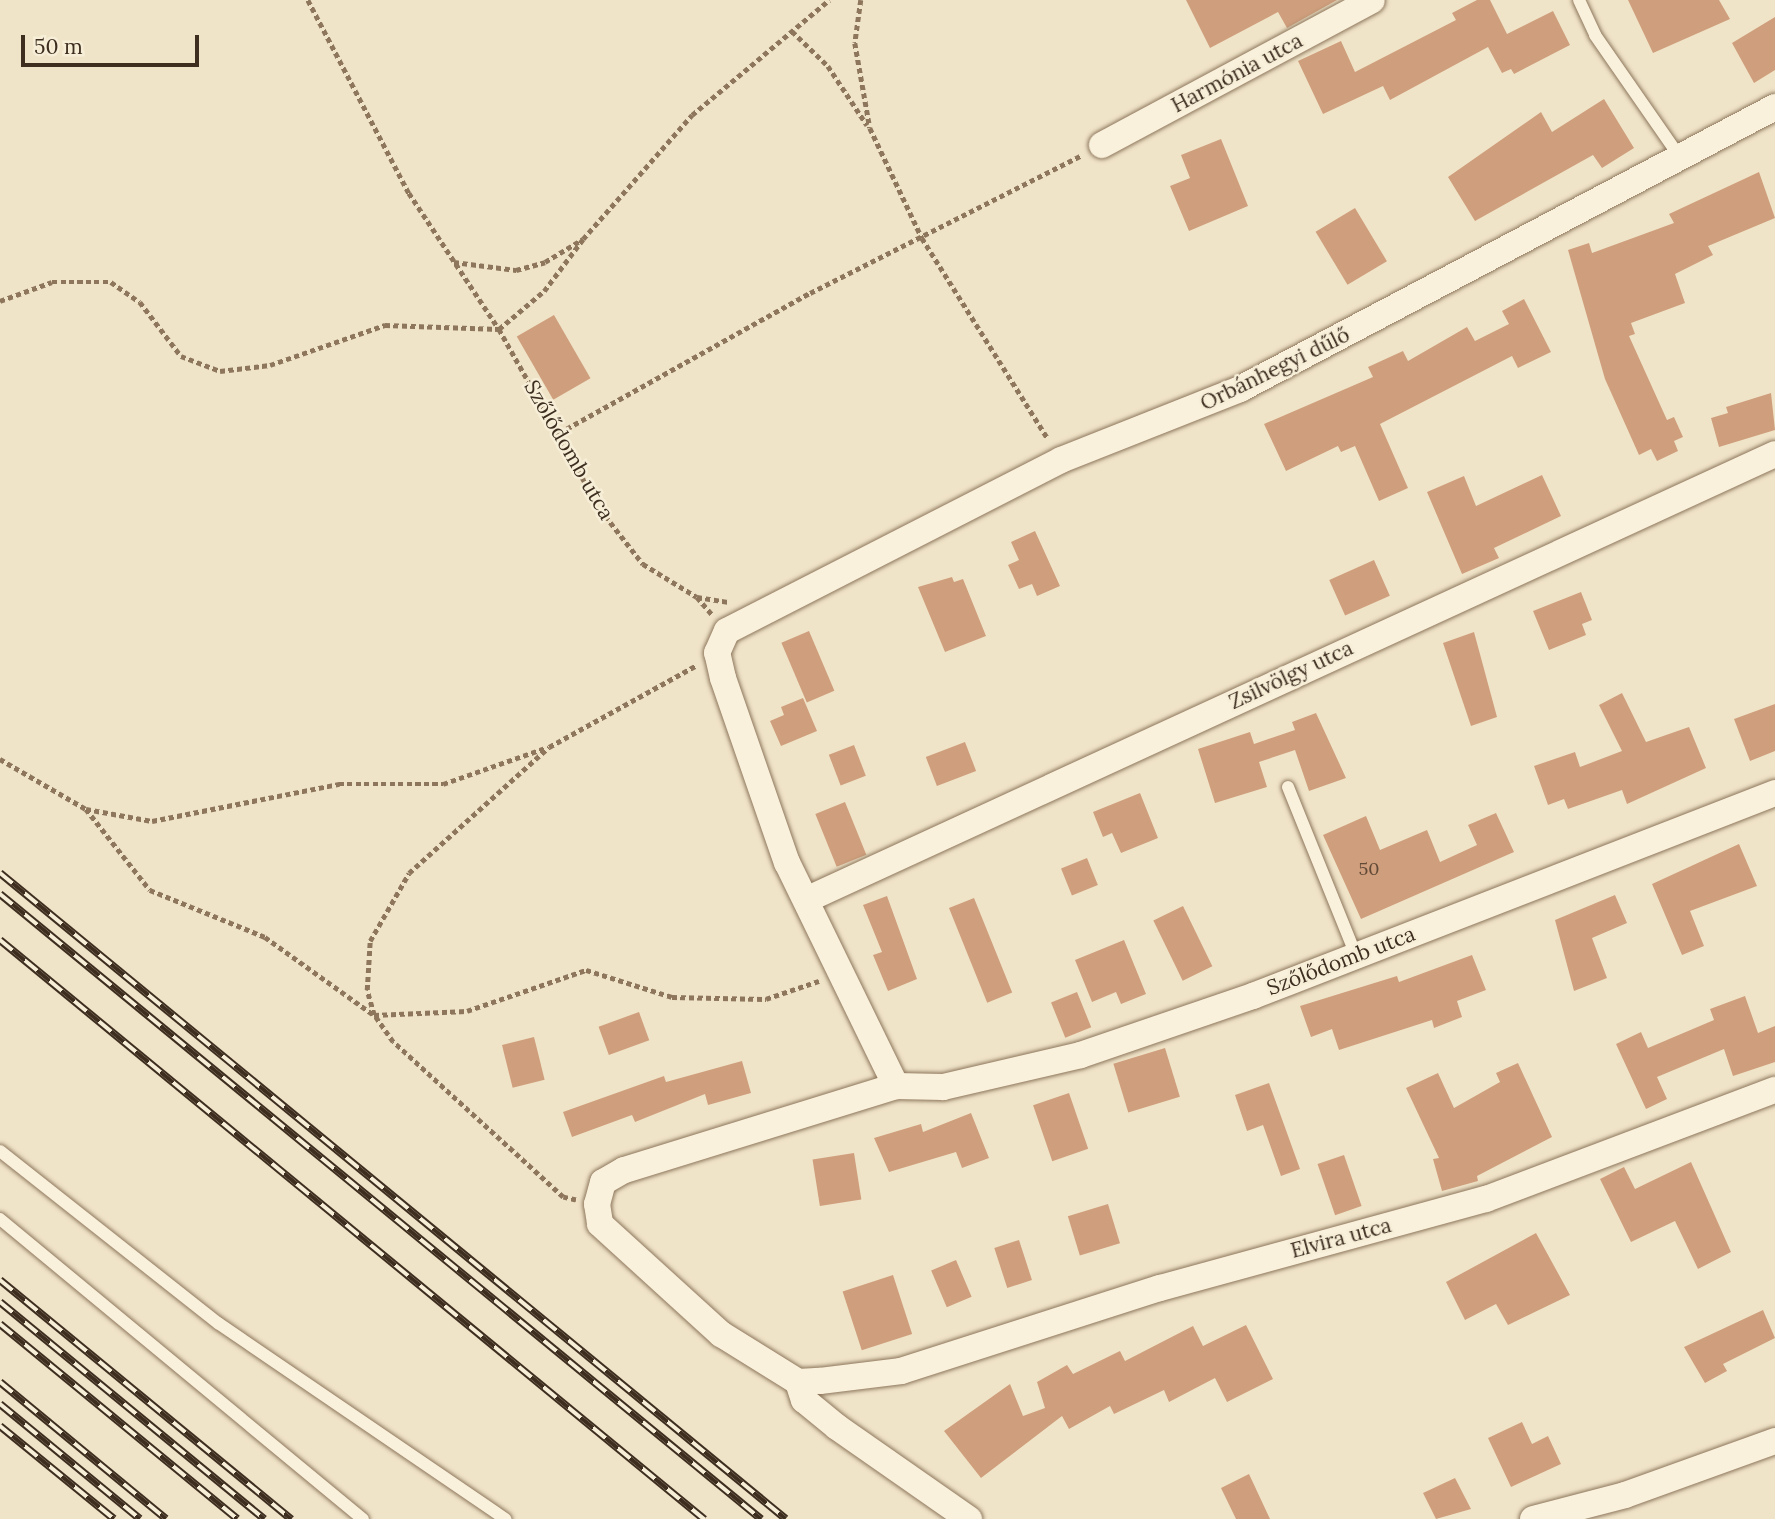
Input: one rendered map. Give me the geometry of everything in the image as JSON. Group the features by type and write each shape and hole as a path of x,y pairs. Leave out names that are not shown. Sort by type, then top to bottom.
{"street":[{"name":"Harmónia utca","path":"1102,145 1372,0"},
{"name":"Orbánhegyi dűlő","path":"764,607 1061,460 1240,389 1775,107"},
{"name":"Zsilvölgy utca","path":"808,899 1775,454"},
{"path":"764,607 727,631 717,653 787,863 808,899 838,974 896,1086"},
{"name":"Szőlődomb utca","path":"597,1204 603,1182 624,1170 896,1086 943,1087 1081,1055 1356,955 1775,793"},
{"name":"Elvira utca","path":"798,1382 901,1371 1160,1287 1486,1199 1775,1090"},
{"path":"597,1204 600,1224 667,1290 765,1366 798,1382 804,1400 837,1427 969,1519"},
{"path":"1533,1519 1625,1495 1775,1441"}],"lane":[{"path":"1578,0 1595,35 1679,156"},
{"path":"1288,787 1356,955"},
{"path":"0,1151 218,1323 505,1519"},
{"path":"0,1219 363,1519"}],"path":[{"name":"Szőlődomb utca","path":"308,0 409,193 499,330 600,509 643,564 697,597 764,607"},
{"path":"0,301 52,282 111,282 140,302 181,356 220,371 270,365 385,325 499,330 544,291 583,239 692,114 829,0"},
{"path":"861,0 855,43 870,128"},
{"path":"792,31 828,66 870,128 922,237 1061,460"},
{"path":"559,433 922,237 1102,145"},
{"path":"453,262 516,270 545,262 583,239"},
{"path":"0,760 86,809 152,821 339,785 443,784 550,747 717,653"},
{"path":"373,1015 370,940 408,873 550,747"},
{"path":"86,809 150,890 265,937 373,1015 393,1042 563,1197 597,1204"},
{"path":"373,1015 467,1010 586,970 672,997 766,999 838,974"}],"building":[{"path":"1186,0 1337,0 1287,28 1278,12 1210,48"},
{"path":"1477,0 1490,0 1507,34 1553,11 1570,45 1514,74 1511,69 1502,73 1488,47 1390,100 1383,86 1323,114 1298,61 1341,41 1355,72 1456,20 1452,13"},
{"path":"1628,0 1719,0 1730,19 1653,53"},
{"path":"1775,17 1775,70 1754,83 1732,43"},
{"path":"1604,99 1634,148 1602,168 1593,155 1475,221 1448,177 1541,112 1552,132"},
{"path":"1221,139 1248,206 1189,231 1170,186 1190,178 1181,155"},
{"path":"1759,172 1775,218 1708,246 1713,255 1675,274 1685,303 1631,323 1635,334 1629,336 1667,420 1674,417 1683,437 1674,441 1678,451 1657,461 1651,449 1639,455 1605,379 1568,250 1589,243 1592,253 1674,223 1669,214"},
{"path":"1355,208 1387,261 1348,285 1316,232"},
{"path":"1524,299 1551,352 1518,368 1512,356 1380,424 1408,488 1379,501 1355,446 1341,452 1338,446 1286,471 1264,424 1373,377 1368,367 1403,351 1408,361 1467,327 1475,341 1509,324 1502,311"},
{"path":"554,315 590,378 553,400 517,336"},
{"path":"1771,393 1775,430 1719,447 1711,418 1728,413 1726,407"},
{"path":"1542,475 1561,516 1494,548 1499,558 1462,574 1427,492 1464,476 1476,506"},
{"path":"1035,531 1060,586 1037,596 1032,584 1019,589 1008,565 1019,560 1011,542"},
{"path":"1374,560 1390,596 1345,616 1329,580"},
{"path":"952,577 954,582 963,579 986,636 945,652 918,587"},
{"path":"1581,592 1592,620 1582,624 1586,635 1549,650 1533,611"},
{"path":"809,631 834,691 807,703 781,643"},
{"path":"1474,632 1497,717 1471,726 1443,643"},
{"path":"1622,693 1646,742 1689,727 1706,768 1627,804 1622,790 1568,809 1564,799 1548,805 1534,766 1575,752 1580,767 1622,751 1599,705"},
{"path":"803,698 817,731 781,746 770,721 784,715 781,707"},
{"path":"1775,704 1775,751 1750,761 1734,719"},
{"path":"1316,713 1346,778 1309,791 1295,750 1259,762 1267,787 1215,803 1198,749 1250,732 1254,744 1295,730 1292,722"},
{"path":"965,742 976,771 937,786 926,757"},
{"path":"854,745 866,776 841,785 829,755"},
{"path":"1140,793 1158,838 1121,853 1112,833 1103,837 1093,812"},
{"path":"845,802 866,855 837,867 815,814"},
{"path":"1496,813 1514,852 1361,919 1323,835 1366,816 1380,850 1427,830 1440,862 1477,845 1468,825"},
{"path":"1739,844 1757,886 1690,911 1704,946 1682,955 1652,884"},
{"path":"1087,858 1098,885 1072,895 1061,868"},
{"path":"1615,895 1627,923 1592,938 1607,978 1574,991 1555,920"},
{"path":"887,896 917,979 888,991 873,955 882,952 863,905"},
{"path":"974,898 1012,993 987,1003 949,908"},
{"path":"1183,906 1212,966 1183,981 1153,920"},
{"path":"1124,940 1146,994 1121,1004 1116,992 1092,1002 1075,960"},
{"path":"1472,955 1486,990 1457,1001 1462,1017 1434,1028 1432,1020 1339,1050 1332,1029 1311,1037 1300,1006 1397,976 1399,982"},
{"path":"1077,992 1091,1027 1065,1038 1051,1002"},
{"path":"1745,996 1758,1033 1775,1026 1775,1062 1733,1076 1724,1049 1657,1077 1667,1099 1646,1109 1616,1044 1641,1032 1648,1048 1714,1020 1710,1009"},
{"path":"639,1012 649,1040 609,1055 599,1027"},
{"path":"534,1037 545,1080 513,1088 502,1045"},
{"path":"1165,1048 1180,1097 1128,1113 1113,1064"},
{"path":"742,1061 751,1093 708,1105 705,1094 635,1122 632,1115 572,1137 563,1112 664,1076 666,1082"},
{"path":"1518,1063 1552,1137 1477,1176 1478,1181 1442,1191 1433,1159 1439,1158 1406,1088 1438,1073 1454,1108 1500,1082 1496,1073"},
{"path":"1269,1083 1300,1169 1281,1176 1263,1125 1247,1131 1235,1095"},
{"path":"1069,1093 1088,1149 1052,1161 1033,1105"},
{"path":"971,1113 989,1158 962,1168 956,1152 889,1172 874,1138 921,1124 923,1132"},
{"path":"854,1153 861,1199 820,1206 813,1160"},
{"path":"1344,1155 1362,1206 1335,1215 1318,1164"},
{"path":"1691,1162 1731,1252 1698,1269 1675,1221 1631,1242 1600,1179 1624,1167 1635,1189"},
{"path":"1108,1204 1120,1243 1080,1255 1068,1216"},
{"path":"1536,1233 1570,1295 1508,1325 1496,1304 1465,1320 1446,1282"},
{"path":"1019,1240 1032,1280 1007,1288 994,1248"},
{"path":"956,1260 972,1297 947,1307 931,1271"},
{"path":"893,1275 912,1334 862,1350 843,1291"},
{"path":"1763,1310 1775,1338 1723,1364 1727,1371 1705,1383 1684,1347"},
{"path":"1246,1325 1273,1379 1227,1402 1215,1378 1169,1402 1164,1390 1114,1414 1110,1406 1069,1429 1062,1416 981,1478 944,1431 1010,1384 1023,1416 1045,1408 1037,1382 1067,1365 1073,1374 1120,1351 1125,1361 1193,1326 1203,1346"},
{"path":"1522,1422 1532,1444 1548,1436 1561,1464 1511,1487 1488,1438"},
{"path":"1249,1474 1270,1519 1236,1519 1221,1488"},
{"path":"1455,1478 1471,1509 1436,1519 1423,1493"}],"railway":[{"path":"0,873 786,1519"},
{"path":"0,894 761,1519"},
{"path":"0,940 704,1519"},
{"path":"0,1280 291,1519"},
{"path":"0,1302 264,1519"},
{"path":"0,1324 237,1519"},
{"path":"0,1382 166,1519"},
{"path":"0,1404 140,1519"},
{"path":"0,1426 114,1519"}]}
